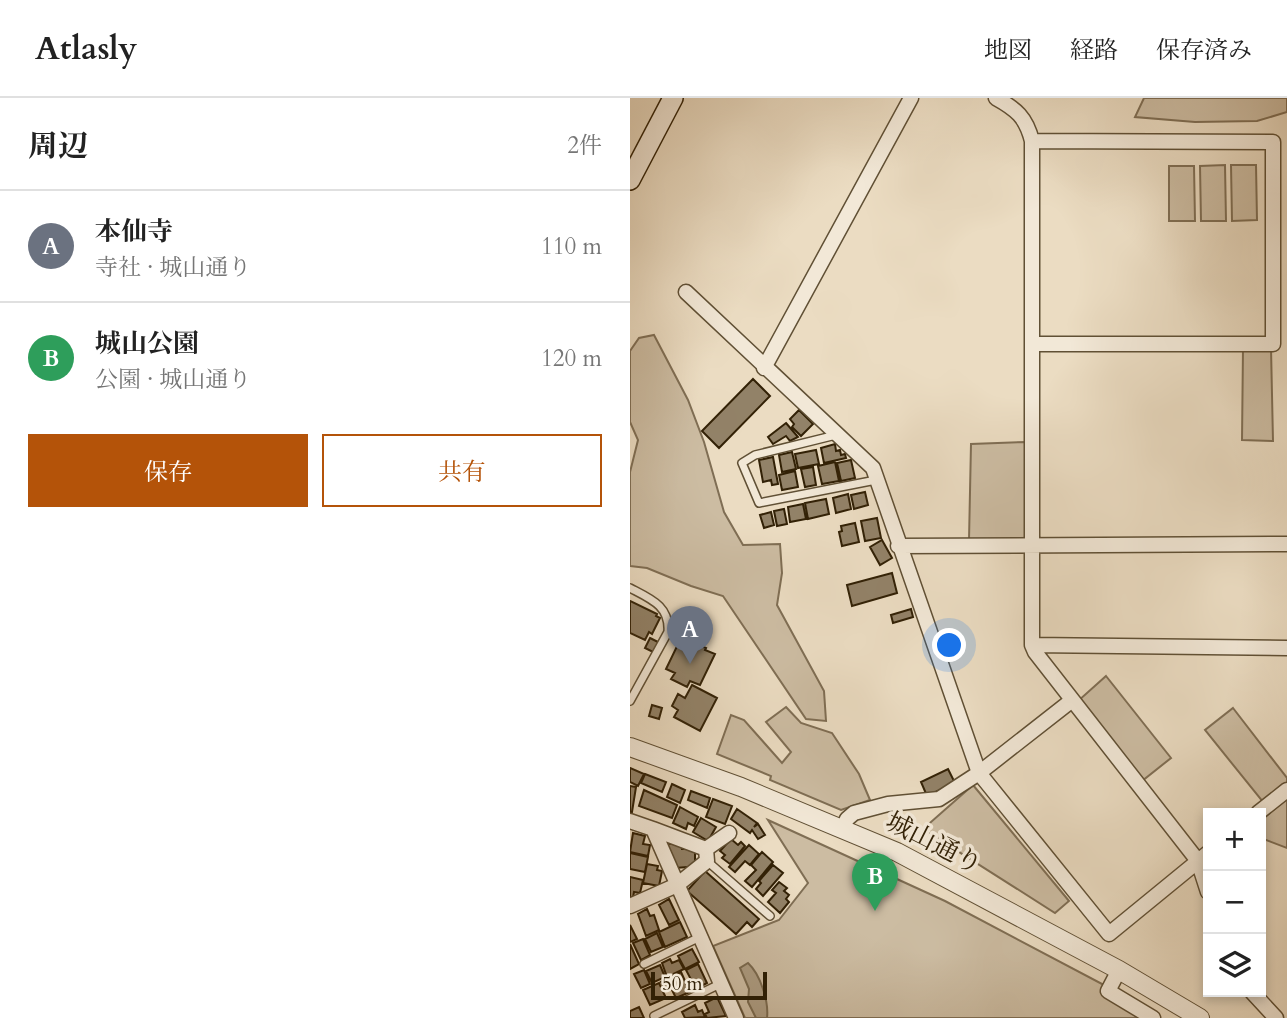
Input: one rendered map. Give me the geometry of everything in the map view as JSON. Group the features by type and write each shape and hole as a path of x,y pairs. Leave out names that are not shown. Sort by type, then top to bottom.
{"main road":[{"path":"630,180 673,98"}],"street":[{"path":"764,368 911,98"},
{"path":"685,292 873,468 979,773 1110,934 1203,857 1071,701 1032,645 1032,141 1029,130 1016,109 996,98"},
{"path":"1032,141 1273,142 1273,344 1032,344"},
{"path":"898,546 1287,544"},
{"path":"1032,645 1287,648"},
{"path":"843,828 854,813 888,804 939,799 979,773 1071,701"},
{"name":"城山通り","path":"630,747 741,787 897,852 1119,970 1199,1018"},
{"path":"1264,808 1287,790"},
{"path":"630,821 707,855"},
{"path":"653,829 736,1018"},
{"path":"630,906 677,886 729,833"},
{"path":"1119,970 1108,991 1153,1018"},
{"path":"1257,997 1276,1018"}],"lane":[{"path":"837,435 755,454 742,463 759,503 876,480"},
{"path":"630,588 650,598 665,611 669,621 668,632 630,701"},
{"path":"707,855 770,916"},
{"path":"644,964 701,937"},
{"path":"654,1016 720,984"}],"shaded area":[{"path":"1144,98 1287,98 1287,112 1257,121 1195,122 1135,117"},
{"path":"1225,165 1226,221 1201,221 1200,166"},
{"path":"1231,165 1256,165 1257,220 1232,221"},
{"path":"1169,166 1194,166 1195,221 1169,221"},
{"path":"654,335 688,400 704,442 724,512 743,545 780,544 782,573 777,605 824,691 826,721 806,719 723,596 647,568 630,566 630,472 638,440 630,422 630,351 639,338"},
{"path":"1271,348 1273,441 1242,440 1243,349"},
{"path":"1026,442 1027,542 969,540 971,444"},
{"path":"1106,676 1171,758 1142,781 1078,701"},
{"path":"786,707 801,723 832,733 859,774 870,800 841,810 770,780 771,776 717,754 731,715 744,720 782,763 791,752 766,722"},
{"path":"1233,708 1287,778 1287,785 1263,802 1205,730"},
{"path":"973,785 1069,901 1055,913 923,829"},
{"path":"1287,799 1287,848 1266,840 1266,816"},
{"path":"768,820 945,901 1104,985 1101,992 1145,1018 745,1018 713,946 779,920 808,883"},
{"path":"748,963 763,988 767,1018 756,1018 748,1002 749,989 740,968"}],"building":[{"path":"753,379 770,396 719,448 702,431"},
{"path":"799,410 813,424 801,436 792,427 794,424 790,419"},
{"path":"786,423 798,437 790,441 786,436 773,444 768,437"},
{"path":"835,444 836,451 840,450 841,455 845,454 846,458 824,463 821,448"},
{"path":"816,450 819,464 798,468 795,454"},
{"path":"792,452 796,469 782,472 779,455"},
{"path":"773,457 778,484 772,485 771,480 763,482 759,460"},
{"path":"851,460 855,478 841,481 837,463"},
{"path":"835,462 839,481 822,484 818,466"},
{"path":"813,467 816,485 805,487 801,469"},
{"path":"795,471 798,487 782,490 779,475"},
{"path":"865,492 868,505 854,509 851,495"},
{"path":"848,494 851,509 836,513 833,498"},
{"path":"826,499 829,514 808,519 805,503"},
{"path":"803,504 806,519 790,522 788,507"},
{"path":"784,509 787,524 777,526 774,511"},
{"path":"771,512 774,525 764,528 760,515"},
{"path":"877,518 881,538 865,541 861,521"},
{"path":"855,523 859,542 842,546 839,532 842,531 841,526"},
{"path":"882,540 892,558 880,565 870,547"},
{"path":"892,573 897,593 852,606 847,585"},
{"path":"630,601 660,618 652,634 649,632 645,640 630,633"},
{"path":"911,609 913,617 893,623 891,615"},
{"path":"650,638 660,643 655,653 645,648"},
{"path":"681,638 715,654 700,685 690,681 687,687 671,679 675,673 666,669"},
{"path":"692,685 717,698 700,731 674,717 678,710 672,706 678,694 685,698"},
{"path":"652,705 662,708 659,719 649,716"},
{"path":"630,768 644,774 638,786 630,782"},
{"path":"948,769 955,783 927,796 921,782"},
{"path":"645,774 666,782 662,792 641,783"},
{"path":"672,784 685,790 680,803 667,797"},
{"path":"630,786 636,787 632,812 630,812"},
{"path":"644,790 677,805 672,818 639,806"},
{"path":"691,791 710,798 707,808 688,800"},
{"path":"713,799 732,806 725,824 706,817"},
{"path":"680,807 698,817 694,826 688,823 686,829 673,823"},
{"path":"737,809 757,823 754,827 758,824 765,835 758,839 752,830 750,833 731,819"},
{"path":"701,818 716,827 708,841 693,832"},
{"path":"633,833 645,836 643,844 650,845 648,856 630,852"},
{"path":"731,839 738,845 741,842 745,846 730,864 722,858 725,855 720,851"},
{"path":"681,843 682,849 695,849 695,863 688,867 675,868 666,844"},
{"path":"749,845 759,854 750,865 745,861 735,872 729,867"},
{"path":"762,852 773,862 752,887 745,881 756,870 751,865"},
{"path":"630,853 648,857 645,872 630,869"},
{"path":"647,864 658,866 657,870 662,871 659,886 643,883"},
{"path":"773,865 783,873 763,896 756,889 761,883 759,881"},
{"path":"705,871 759,919 752,927 747,922 736,934 687,891"},
{"path":"630,877 643,880 640,893 634,892 633,898 630,897"},
{"path":"779,882 787,888 784,891 789,895 786,899 789,902 780,913 768,902 776,893 772,890"},
{"path":"669,899 679,920 669,925 659,905"},
{"path":"647,909 650,916 654,915 659,930 646,936 638,914"},
{"path":"680,922 687,937 665,947 659,932"},
{"path":"630,925 637,939 630,942"},
{"path":"657,933 663,947 651,952 645,939"},
{"path":"643,939 650,955 641,960 633,943"},
{"path":"630,944 639,964 630,969"},
{"path":"692,949 699,962 685,969 678,956"},
{"path":"670,959 672,963 679,960 684,969 667,977 662,963"},
{"path":"698,964 707,983 696,989 686,970"},
{"path":"660,965 665,977 652,983 646,971"},
{"path":"644,970 650,984 641,988 634,974"},
{"path":"681,972 690,992 676,998 670,986 665,989 661,982"},
{"path":"659,983 666,998 650,1005 643,990"},
{"path":"717,997 726,1016 707,1018 705,1014 709,1012 705,1003"},
{"path":"695,1005 698,1012 702,1010 705,1017 685,1018 682,1012"},
{"path":"639,1007 644,1018 630,1018 630,1011"}],"place":[{"name":"本仙寺","path":"690,664"},
{"name":"城山公園","path":"875,911"}]}
